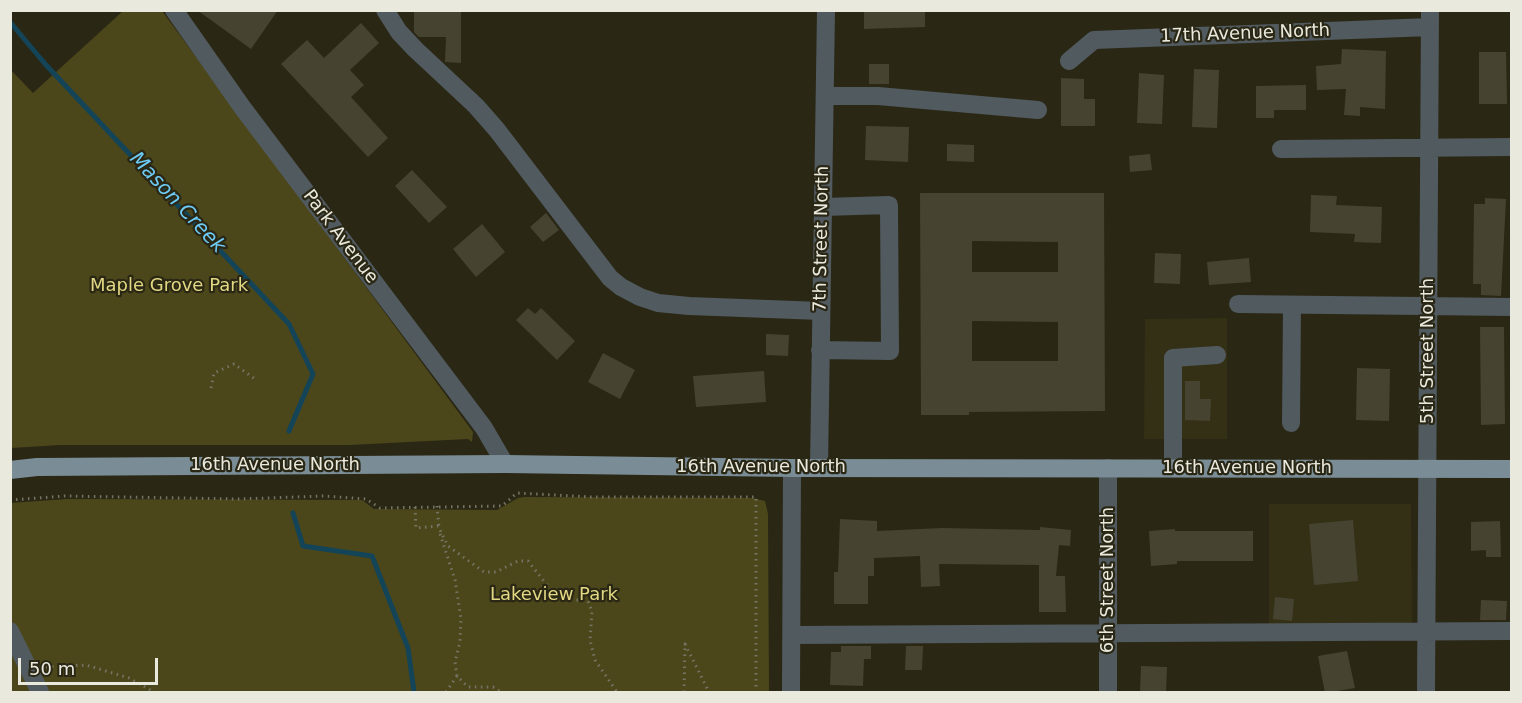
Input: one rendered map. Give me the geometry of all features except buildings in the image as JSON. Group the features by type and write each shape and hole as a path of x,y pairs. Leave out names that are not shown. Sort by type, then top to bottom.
{"main road":[{"name":"16th Avenue North","path":"10,470 37,467 505,464 792,468 1512,469"}],"street":[{"name":"Park Avenue","path":"174,10 242,107 484,428 505,464"},
{"path":"386,10 399,32 476,106 497,130 610,278 621,287 658,303 700,307 821,311"},
{"name":"7th Street North","path":"819,467 826,10"},
{"name":"17th Avenue North","path":"1069,61 1094,40 1430,19"},
{"name":"5th Street North","path":"1426,693 1430,19"},
{"path":"825,96 878,96 1038,110"},
{"path":"1281,149 1512,147"},
{"path":"820,350 890,351 889,205 823,207"},
{"path":"1238,304 1512,307"},
{"path":"1291,423 1292,305"},
{"path":"1173,467 1173,358 1217,355"},
{"path":"792,468 792,693"},
{"name":"6th Street North","path":"1108,468 1108,693"},
{"path":"10,631 40,693"},
{"path":"792,635 1512,632"}],"path":[{"path":"211,388 214,373 234,364 255,379"},
{"path":"10,500 65,496 239,499 324,496 366,499 380,508 502,506 518,493 592,497 756,497 756,693"},
{"path":"437,506 438,526 455,580 461,619 460,642 455,662 457,676 468,687 493,687 501,693"},
{"path":"415,507 416,528 438,526"},
{"path":"438,526 448,546 484,572 496,572 519,561 528,561 554,594 566,599 588,601 592,611 590,640 595,660 617,693"},
{"path":"684,693 685,644 709,693"},
{"path":"29,667 86,665 129,678 154,693"},
{"path":"446,693 457,676"},
{"path":"144,685 145,693"}],"shaded area":[{"path":"1227,318 1227,439 1144,439 1145,319"},
{"path":"1269,504 1411,504 1412,625 1269,626"}],"green space":[{"name":"Maple Grove Park","path":"123,11 162,11 473,432 472,442 468,439 349,445 60,445 11,448 10,69 33,93"},
{"name":"Lakeview Park","path":"524,497 753,498 765,501 768,514 769,692 11,692 10,503 67,499 362,500 374,509 497,510"}],"waterway":[{"name":"Mason Creek","path":"10,22 46,65 289,324 313,374 289,431"},
{"name":"Mason Creek","path":"293,513 303,546 372,556 408,648 414,692"}]}
